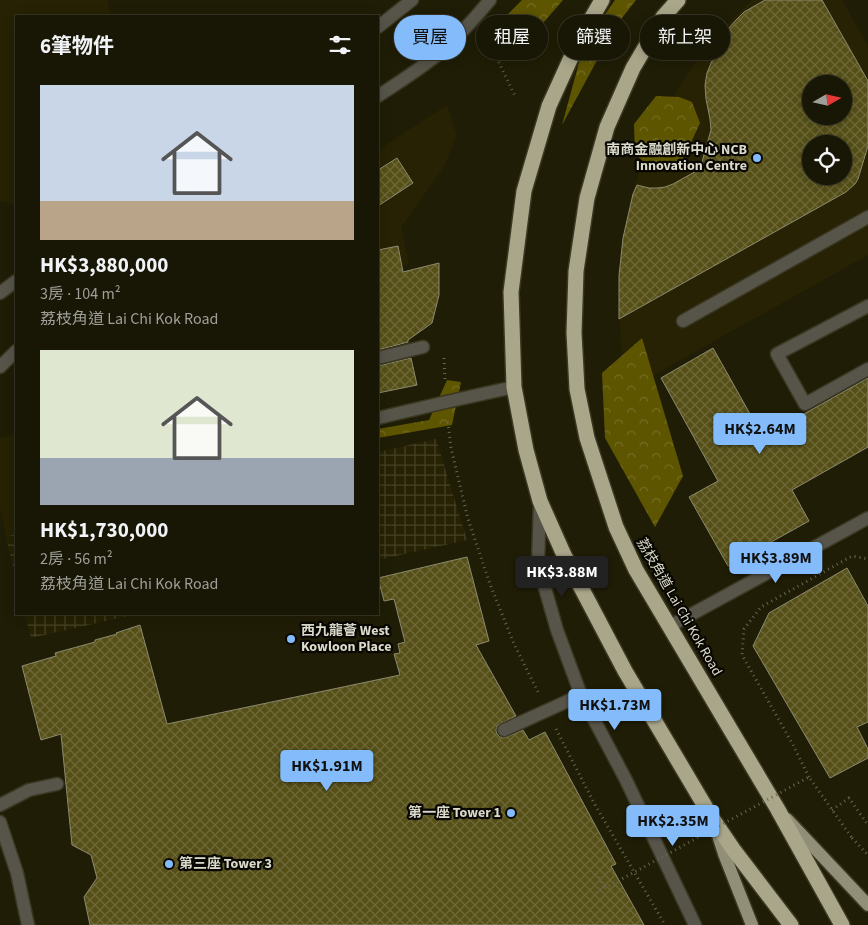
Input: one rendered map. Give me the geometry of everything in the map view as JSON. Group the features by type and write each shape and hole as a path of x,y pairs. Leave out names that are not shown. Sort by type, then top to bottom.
{"highway":[{"path":"602,0 579,40 549,106 524,191 511,292 514,387 526,450 540,501 564,555 625,672 712,818 791,925"},
{"name":"荔枝角道 Lai Chi Kok Road","path":"678,0 663,17 633,68 607,127 587,198 576,270 574,333 577,389 587,438 616,527 636,570 776,808"},
{"path":"776,808 842,925"}],"main road":[{"name":"荔枝角道 Lai Chi Kok Road","path":"776,808 868,905"},
{"path":"712,818 752,925"}],"street":[{"path":"379,26 412,0"},
{"path":"379,95 441,52 472,22 490,0"},
{"path":"683,321 868,217"},
{"path":"868,306 777,354 805,404 868,370"},
{"path":"379,358 423,347"},
{"path":"0,367 15,352"},
{"path":"379,418 514,387"},
{"path":"540,501 538,564 557,630 581,695 626,780 695,925"},
{"path":"670,626 868,518"},
{"path":"504,730 581,695"},
{"path":"0,804 29,790 57,784"},
{"path":"0,822 17,873 28,925"}],"path":[{"path":"498,60 516,96"},
{"path":"444,358 451,448 471,528 490,584 514,644 594,803 665,925"},
{"path":"868,559 852,556 761,606 744,629 742,655 809,777 852,838 868,855"},
{"path":"596,893 809,777"},
{"path":"832,810 850,798 868,825"},
{"path":"599,877 604,888"}],"shaded area":[{"path":"0,0 108,0 110,15 15,15 15,205 0,201"},
{"name":"南商金融創新中心 NCB Innovation Centre","path":"752,0 842,0 868,46 868,255 629,389 622,352 619,314 623,238 630,201 641,165 656,130 673,96 698,60 730,60 730,22"},
{"path":"447,105 457,135 444,167 401,227 409,264 379,271 379,149"},
{"path":"15,434 15,534 6,537 0,508 0,438"},
{"path":"436,439 467,540 379,560 379,452"},
{"path":"15,534 15,574 6,537"},
{"path":"25,615 133,615 31,638"}],"green space":[{"path":"522,0 563,0 548,17 548,15 507,15"},
{"path":"615,0 636,0 624,15 605,15"},
{"path":"580,60 597,60 562,125"},
{"path":"656,96 679,97 692,102 700,123 681,164 654,171 635,154 634,124"},
{"path":"642,338 683,476 655,527 605,438 602,373"},
{"path":"447,380 461,382 452,425 379,438 379,429 429,420"}],"building":[{"name":"南商金融創新中心 NCB Innovation Centre","path":"765,0 822,0 868,81 868,146 858,179 846,192 619,319 619,276 623,238 633,194 637,185 649,188 665,187 700,169 711,130 705,85 707,73 713,60 730,60 730,27 744,12"},
{"path":"397,158 413,183 379,205 379,169"},
{"path":"398,246 403,272 439,263 439,295 432,323 408,340 408,342 379,350 379,250"},
{"path":"713,348 763,437 868,378 868,447 792,490 809,521 728,566 689,497 718,481 661,378"},
{"path":"411,358 417,385 379,393 379,366"},
{"path":"467,557 489,641 476,645 516,716 498,725 497,734 504,738 523,730 529,740 545,732 616,864 611,866 644,925 90,925 84,897 97,878 91,855 72,845 61,734 41,740 22,666 56,656 55,653 95,642 95,640 140,625 167,724 400,675 394,654 400,653 398,644 405,642 394,599 384,601 379,578"},
{"path":"847,568 868,606 868,722 857,727 868,749 868,758 830,778 753,646 769,613"}],"place":[{"name":"南商金融創新中心 NCB Innovation Centre","path":"757,158"},
{"name":"西九龍薈 West Kowloon Place","path":"291,639"},
{"name":"第一座 Tower 1","path":"511,813"},
{"name":"第三座 Tower 3","path":"169,864"}]}
